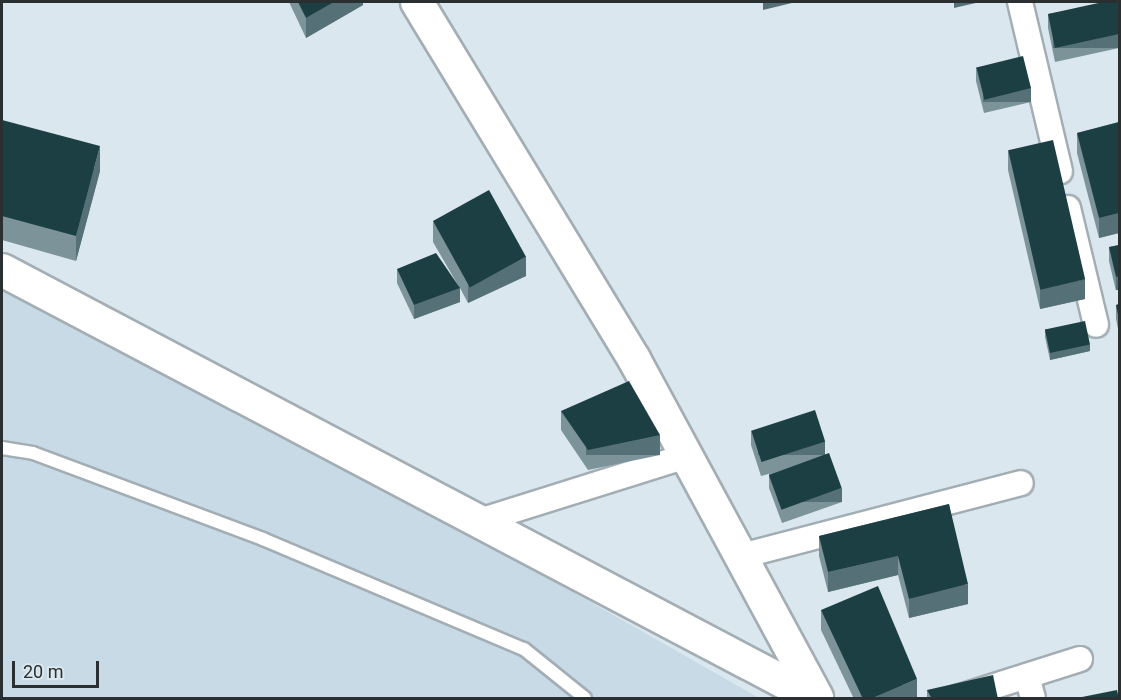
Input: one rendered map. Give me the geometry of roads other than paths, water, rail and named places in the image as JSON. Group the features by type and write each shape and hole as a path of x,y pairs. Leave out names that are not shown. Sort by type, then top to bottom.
{"street":[{"path":"417,2 634,359 741,556 815,699"},
{"path":"1020,2 1096,325"},
{"path":"2,270 815,699"},
{"path":"476,522 687,456"},
{"path":"741,556 1021,483"},
{"path":"957,699 1030,687 1080,659"}],"lane":[{"path":"2,448 33,453 263,539 524,649 585,699"}]}
